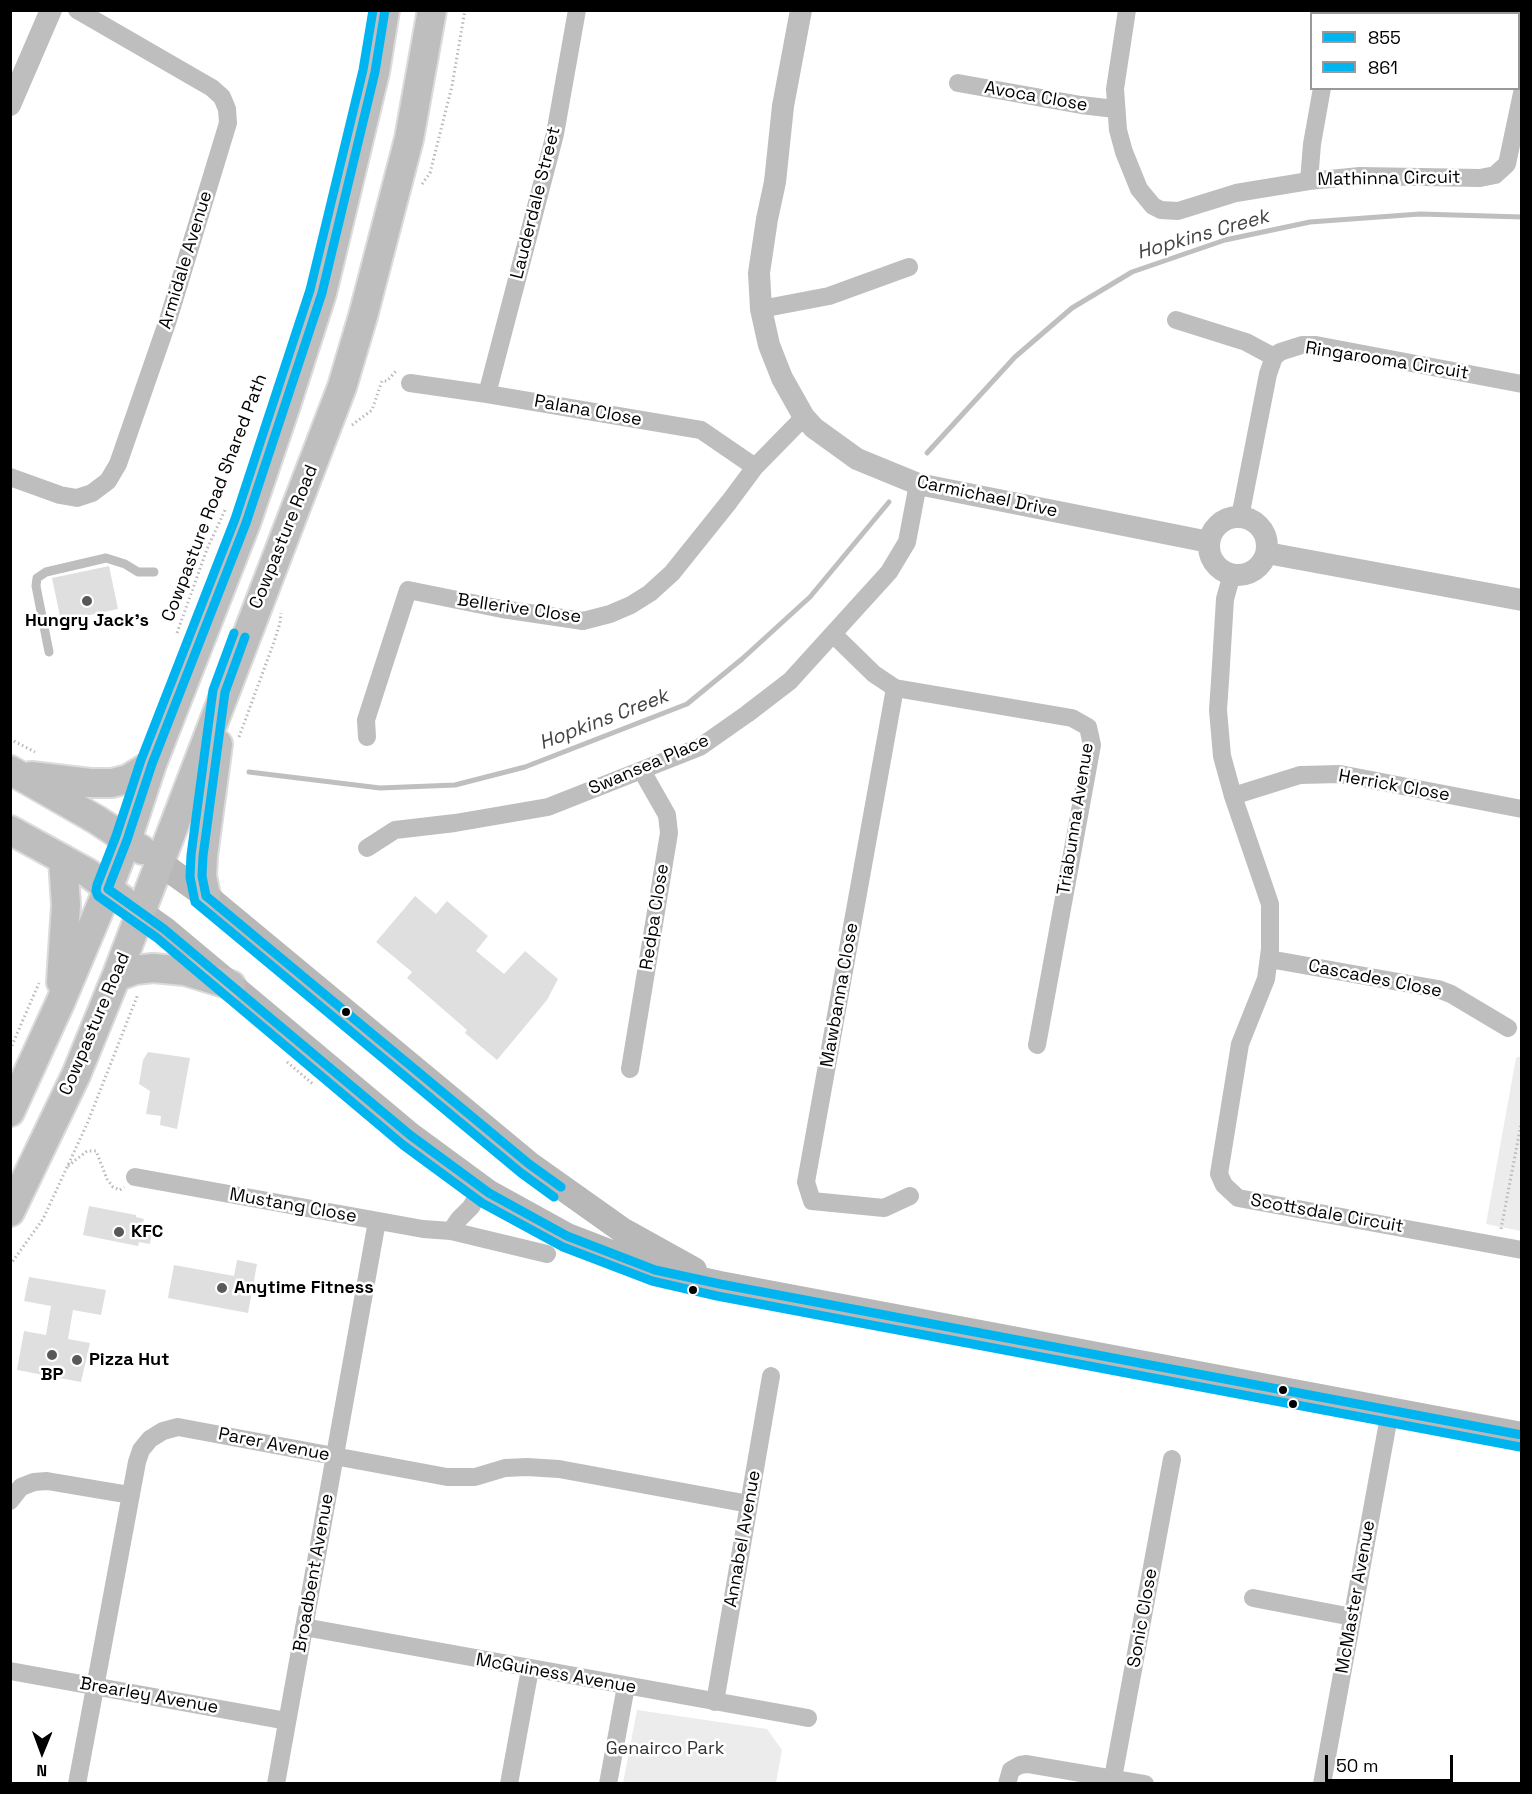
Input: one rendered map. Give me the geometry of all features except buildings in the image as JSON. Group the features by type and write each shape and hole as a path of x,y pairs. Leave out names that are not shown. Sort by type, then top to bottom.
{"main road":[{"path":"10,1112 60,1003 108,889 152,764 246,523 322,293 375,72 385,10"},
{"name":"Cowpasture Road","path":"10,1212 76,1075 129,982 140,912 338,398 360,327 409,139 432,10"},
{"path":"206,896 202,876 203,856 225,692"},
{"path":"15,772 90,783 112,783 128,779 152,764"},
{"path":"15,772 97,820 206,896 530,1164 622,1230 720,1284"},
{"path":"10,830 88,873 140,912 410,1135 482,1188 567,1236 655,1270 720,1284 1521,1435"},
{"path":"60,1003 66,905 63,859"},
{"path":"129,982 135,970 153,968 185,971 231,985"}],"street":[{"path":"10,105 51,10"},
{"name":"Armidale Avenue","path":"10,477 60,495 76,498 92,493 108,481 118,464 168,320 228,123 227,108 222,97 212,88 77,10"},
{"name":"Lauderdale Street","path":"487,393 555,134 577,10"},
{"name":"Carmichael Drive","path":"801,10 783,106 775,182 759,273 764,328 774,362 804,417 814,428 857,459 918,484 1209,542"},
{"name":"Mathinna Circuit","path":"1127,10 1117,67 1115,109 1121,141 1131,172 1145,199 1152,206 1161,210 1178,211 1236,193 1308,181 1360,176 1480,178 1495,176 1507,164 1521,93"},
{"name":"Avoca Close","path":"957,83 1115,109"},
{"path":"1308,181 1311,144 1322,90"},
{"path":"761,309 829,296 909,267"},
{"path":"1176,320 1246,342 1274,357 1268,374 1240,517"},
{"name":"Ringarooma Circuit","path":"1274,357 1291,347 1316,345 1521,384"},
{"name":"Palana Close","path":"410,383 487,393 701,430 755,467"},
{"name":"Bellerive Close","path":"367,736 366,720 408,590 583,621 610,614 641,599 672,573 755,467 804,417"},
{"name":"Swansea Place","path":"367,848 395,830 455,823 548,807 700,747 790,681 889,572 907,542 918,484"},
{"path":"1240,517 1256,522 1263,529 1266,536 1267,553 1263,562 1256,569 1249,573 1232,574 1215,564 1209,542 1219,524 1225,520 1240,517"},
{"path":"1267,553 1521,600"},
{"name":"Scottsdale Circuit","path":"1232,574 1225,599 1218,710 1222,756 1233,796 1270,904 1269,959 1266,979 1240,1044 1219,1174 1224,1185 1238,1197 1521,1250"},
{"name":"Triabunna Avenue","path":"833,634 874,675 895,688 1072,718 1088,727 1092,746 1037,1045"},
{"name":"Mawbanna Close","path":"895,688 806,1182 812,1201 884,1208 910,1196"},
{"name":"Redpa Close","path":"630,1069 669,833 667,815 642,771"},
{"name":"Herrick Close","path":"1233,796 1300,776 1340,774 1521,809"},
{"name":"Cascades Close","path":"1269,959 1438,989 1451,994 1508,1028"},
{"name":"Mustang Close","path":"135,1177 423,1229 451,1231 547,1254"},
{"path":"451,1231 471,1207 482,1188"},
{"name":"Broadbent Avenue","path":"276,1784 377,1221"},
{"name":"Annabel Avenue","path":"715,1702 771,1376"},
{"name":"McMaster Avenue","path":"1322,1784 1390,1411"},
{"name":"Parer Avenue","path":"77,1784 130,1495 141,1450 150,1438 163,1431 178,1427 447,1477 475,1477 516,1467 559,1469 748,1504"},
{"name":"Sonic Close","path":"1113,1778 1172,1459"},
{"path":"10,1501 21,1487 34,1482 47,1481 130,1495"},
{"path":"1253,1598 1352,1617"},
{"name":"McGuiness Avenue","path":"304,1627 808,1718"},
{"path":"509,1784 530,1669"},
{"name":"Brearley Avenue","path":"10,1671 287,1721"},
{"path":"608,1784 626,1686"},
{"path":"1007,1784 1011,1770 1020,1765 1034,1764 1145,1784"}],"lane":[{"path":"49,652 36,586 37,578 46,572 106,558 138,572 154,572"}],"path":[{"path":"344,428 351,426 372,410 382,381 387,381 398,370 409,366 411,369 410,383"},
{"name":"Cowpasture Road Shared Path","path":"177,634 207,549 226,506"},
{"path":"10,1265 43,1219 87,1124 129,982"},
{"path":"1497,1245 1521,1119"},
{"path":"67,1167 87,1151 96,1151 107,1179 113,1187 120,1190 135,1177"}],"green space":[{"path":"1522,1056 1521,1231 1486,1224 1516,1058"},
{"name":"Genairco Park","path":"637,1710 767,1729 782,1750 776,1783 623,1783"}],"waterway":[{"name":"Hopkins Creek","path":"927,453 1015,357 1072,308 1132,272 1225,240 1310,222 1420,214 1522,217"},
{"name":"Hopkins Creek","path":"249,772 380,788 455,785 525,767 687,704 742,659 810,597 889,502"}],"transit line":[{"name":"861","path":"373,10 363,70 310,290 235,519 141,760 97,885 98,896 157,938 403,1145 482,1203 563,1247 652,1281 717,1296 1520,1447"},
{"name":"855","path":"385,10 375,72 322,293 246,523 152,764 108,889 164,929 410,1135 489,1193 567,1236 655,1270 1522,1435"},
{"name":"861","path":"234,633 213,690 191,855 190,877 195,902 521,1173 554,1197"},
{"name":"855","path":"245,637 225,692 203,856 202,876 206,896 529,1164 561,1187"}],"place":[{"name":"Hungry Jack's","path":"87,601"},
{"name":"KFC","path":"119,1232"},
{"name":"Anytime Fitness","path":"222,1288"},
{"name":"BP","path":"52,1355"},
{"name":"Pizza Hut","path":"77,1360"}]}
